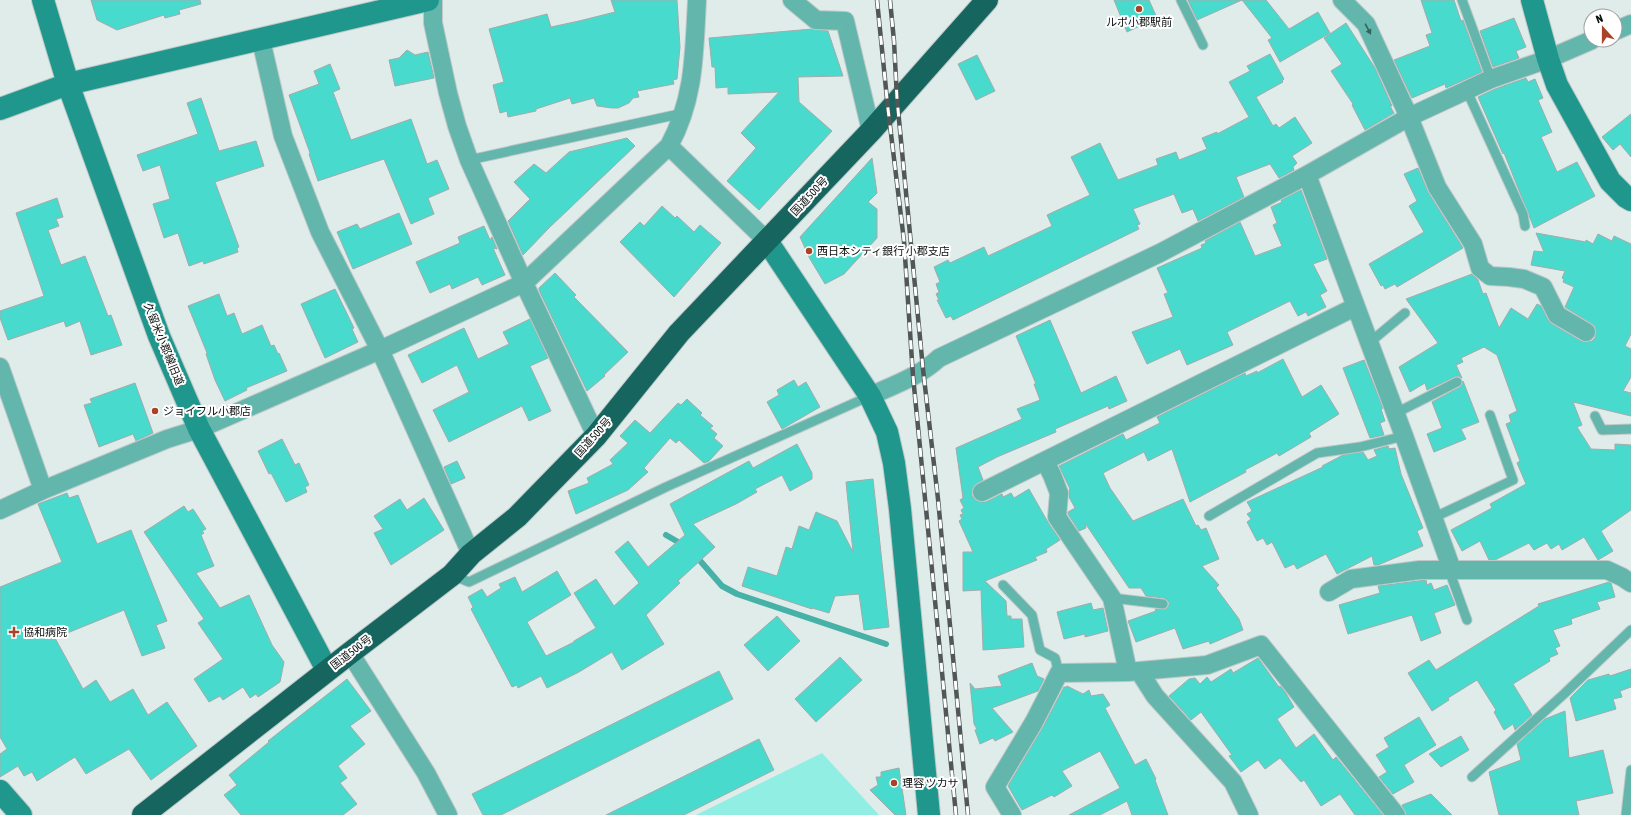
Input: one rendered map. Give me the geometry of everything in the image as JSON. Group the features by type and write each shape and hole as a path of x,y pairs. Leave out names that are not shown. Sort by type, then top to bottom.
{"highway":[{"name":"国道500号","path":"143,815 452,574 471,554 517,517 596,436 679,333 871,130 986,0"}],"street":[{"name":"久留米小郡線旧道","path":"43,0 68,84 159,336 199,429 327,670"},
{"path":"0,109 68,84 428,0"},
{"path":"433,0 433,23 448,93 457,126 469,160 524,284 596,436"},
{"path":"0,510 43,490 167,439 199,429 380,350 524,284 669,146 684,113 691,84 697,0"},
{"path":"792,0 816,20 845,21 871,130"},
{"path":"1342,0 1366,24 1409,117 1437,187 1473,244 1480,268 1490,276 1524,279 1543,287 1557,315 1586,332"},
{"path":"1532,0 1557,85 1610,181 1631,200"},
{"path":"261,40 283,136 320,232 380,350 471,554"},
{"path":"870,396 913,376 932,365 939,358 1160,253 1307,175 1409,117 1491,79 1583,44"},
{"path":"669,146 767,241 870,396 888,432 894,463 929,815"},
{"path":"1307,175 1355,307 1396,413 1450,570"},
{"path":"982,492 1355,307"},
{"path":"0,367 43,490"},
{"path":"1045,461 1052,474 1059,494 1058,517 1112,598 1134,672 1233,782 1249,815"},
{"path":"1329,592 1351,579 1420,570 1607,570 1622,576 1631,583"},
{"path":"1012,815 995,787 1034,722 1059,673 1134,672 1207,665 1261,645 1396,815"},
{"path":"350,653 426,772 448,815"},
{"path":"0,790 21,815"}],"lane":[{"path":"1181,0 1203,45"},
{"path":"1462,0 1491,79"},
{"path":"1467,90 1523,214 1525,226"},
{"path":"469,160 684,113"},
{"path":"1369,343 1405,313"},
{"path":"1396,413 1457,382"},
{"path":"452,574 469,582 666,487 870,396"},
{"path":"1433,518 1513,480 1490,414"},
{"path":"1595,416 1602,430 1631,429"},
{"path":"1209,516 1317,453 1360,447 1404,436"},
{"path":"1450,570 1467,620"},
{"path":"1003,585 1032,615 1040,650 1055,658 1059,673"},
{"path":"1112,598 1163,604"},
{"path":"1472,777 1564,694 1631,630"},
{"path":"1626,815 1631,770"}],"shaded area":[{"path":"822,753 879,815 696,815"}],"building":[{"path":"91,0 200,0 201,4 179,10 180,14 165,18 164,15 117,30 97,20"},
{"path":"611,0 677,0 680,47 677,79 673,80 674,84 637,91 639,97 633,98 629,103 618,108 597,106 594,98 572,104 570,98 536,109 536,111 508,117 507,111 500,113 493,85 504,82 489,29 547,14 551,27 579,21 615,12"},
{"name":"ルポ小郡駅前","path":"1114,0 1149,0 1157,18 1127,32"},
{"path":"1188,0 1242,0 1197,20"},
{"path":"1242,0 1266,0 1289,29 1318,12 1330,33 1280,62 1268,40 1272,38"},
{"path":"1421,0 1454,0 1482,72 1446,88 1445,84 1412,98 1394,60 1430,46 1426,35 1432,33"},
{"path":"1514,18 1526,47 1516,51 1519,58 1493,67 1480,31"},
{"path":"1346,23 1375,68 1394,113 1365,130 1352,105 1353,104 1331,71 1342,64 1324,38"},
{"path":"812,29 828,31 843,76 798,77 799,102 832,131 759,210 727,181 756,148 741,133 779,92 728,94 728,87 716,88 715,67 712,67 709,38"},
{"path":"407,50 415,55 428,52 434,78 395,86 389,60 399,58"},
{"path":"1270,54 1284,79 1282,81 1283,82 1256,97 1273,126 1276,124 1279,128 1295,117 1312,143 1292,156 1297,163 1293,167 1294,170 1279,178 1270,164 1236,177 1244,197 1198,221 1193,209 1182,213 1174,194 1133,209 1140,224 1137,225 1139,229 953,320 951,316 946,318 937,300 939,300 936,294 939,292 936,284 940,282 934,267 948,260 950,263 984,247 988,256 1052,226 1047,215 1090,195 1071,157 1100,143 1118,180 1158,165 1156,159 1176,152 1179,160 1207,149 1202,138 1217,132 1217,134 1249,117 1229,82 1250,71 1247,66"},
{"path":"977,55 995,91 976,100 958,64"},
{"path":"330,64 340,89 333,92 351,140 411,119 427,164 437,160 449,189 428,198 434,214 411,224 384,159 318,181 309,154 310,153 289,95 319,84 314,71"},
{"path":"1526,78 1528,82 1535,79 1543,98 1538,100 1552,132 1541,137 1557,172 1577,162 1595,196 1534,228 1504,153 1503,154 1478,97"},
{"path":"201,98 219,151 256,141 264,166 215,182 239,247 237,248 238,252 204,264 203,261 189,266 178,233 164,238 153,204 170,199 160,165 143,171 137,155 198,134 187,103"},
{"path":"1631,114 1631,157 1620,144 1613,150 1602,137"},
{"path":"627,138 635,146 549,228 523,255 508,221 530,199 514,182 534,164 546,173 569,152"},
{"path":"872,158 877,193 868,202 877,209 877,238 844,274 825,284 810,259 800,237"},
{"path":"1418,168 1428,192 1463,248 1397,287 1395,284 1385,289 1383,285 1381,286 1369,264 1424,232 1409,206 1417,201 1404,174"},
{"path":"1301,190 1327,259 1313,264 1327,291 1320,295 1326,307 1308,316 1306,312 1298,316 1290,301 1227,332 1233,345 1187,365 1180,349 1147,364 1132,332 1173,317 1164,294 1168,293 1157,268 1202,248 1201,245 1206,243 1205,241 1240,222 1255,256 1282,246 1273,225 1277,223 1271,207"},
{"path":"57,198 63,217 56,219 59,226 48,230 61,265 85,256 108,316 111,315 122,345 91,355 80,321 66,327 64,321 8,340 0,318 0,311 44,296 16,213"},
{"path":"662,206 675,218 677,216 694,232 700,225 721,243 674,297 620,242 640,222 644,226"},
{"path":"399,213 412,244 353,269 337,232 357,224 360,229"},
{"path":"484,226 490,240 492,237 497,249 493,248 505,275 482,285 478,277 452,289 450,284 430,293 416,262 460,243 458,237"},
{"path":"1536,233 1586,242 1586,240 1593,244 1598,234 1612,241 1614,236 1631,244 1631,334 1625,346 1631,349 1631,377 1623,391 1631,393 1631,416 1573,402 1582,425 1577,427 1591,449 1615,450 1615,444 1631,445 1631,510 1601,531 1613,551 1598,560 1584,537 1562,550 1559,544 1551,549 1547,543 1534,550 1529,543 1495,560 1489,560 1480,541 1462,551 1451,530 1492,508 1490,504 1526,484 1517,463 1520,461 1506,424 1511,422 1509,415 1517,411 1497,355 1484,347 1461,358 1463,362 1456,365 1462,378 1458,376 1455,377 1427,390 1425,383 1410,392 1399,367 1438,343 1406,299 1472,274 1478,280 1483,294 1486,293 1499,328 1511,308 1528,319 1537,304 1541,306 1548,320 1552,324 1581,341 1592,341 1595,338 1595,326 1565,307 1574,287 1563,282 1564,279 1562,278 1565,271 1531,265 1534,251 1544,252"},
{"path":"555,273 576,295 574,297 628,352 604,375 605,376 587,391 539,290 539,288"},
{"path":"335,289 354,328 352,329 358,342 325,358 301,304"},
{"path":"219,294 227,316 234,313 242,334 262,325 271,346 274,345 287,371 246,388 247,390 225,401 215,380 206,354 207,353 188,306"},
{"path":"530,319 548,358 530,366 551,411 529,421 522,406 449,442 433,410 469,392 457,365 422,383 408,355 464,328 478,359 509,344 503,332"},
{"path":"1050,320 1081,393 1116,376 1127,401 1109,409 1108,406 1055,429 1056,432 997,457 978,467 983,480 974,486 972,491 972,496 976,500 986,502 1002,494 1003,497 1011,493 1014,498 1029,489 1060,540 1046,549 1047,552 1035,557 1037,560 985,581 1006,601 1007,616 1011,616 1011,619 1022,619 1024,647 983,650 981,590 963,591 963,552 973,552 959,521 962,519 960,515 963,514 961,510 964,508 960,500 963,498 956,448 1022,419 1017,409 1040,400 1034,384 1036,384 1016,336"},
{"path":"1283,359 1302,397 1321,385 1339,414 1309,433 1311,437 1279,456 1277,453 1245,470 1246,472 1190,502 1172,449 1148,461 1144,452 1103,473 1110,488 1133,521 1183,499 1196,526 1198,525 1201,530 1206,528 1219,559 1202,566 1219,585 1216,588 1239,619 1243,630 1210,644 1209,641 1183,649 1175,628 1136,642 1128,621 1156,611 1155,609 1166,609 1169,602 1164,598 1146,596 1141,588 1129,588 1085,523 1086,528 1079,531 1068,514 1068,512 1075,508 1069,497 1070,489 1059,466 1123,434 1126,440 1160,423 1157,417 1245,373 1246,376 1257,371 1257,373"},
{"path":"1364,360 1383,408 1381,409 1385,421 1380,423 1384,435 1370,438 1343,368"},
{"path":"794,380 798,387 806,382 820,407 782,429 767,402 779,395 777,390"},
{"path":"1463,381 1479,422 1461,429 1466,439 1434,452 1427,434 1442,428 1432,402 1460,387"},
{"path":"135,383 153,433 136,441 133,434 99,447 84,405 92,403 90,399"},
{"path":"687,399 702,413 700,415 713,426 710,428 717,434 714,438 723,446 709,461 704,463 679,440 676,443 670,438 644,468 648,472 628,490 576,514 568,491 589,483 587,478 613,464 610,460 628,443 620,436 635,420 650,433 678,403 681,405"},
{"path":"282,439 295,465 299,463 309,485 305,487 307,492 286,502 271,473 269,474 258,451"},
{"path":"797,444 812,473 812,479 790,491 782,475 755,489 757,492 736,504 693,524 715,547 678,581 680,583 646,615 664,644 622,670 612,652 579,672 547,688 541,676 518,688 517,685 512,687 471,609 473,607 468,597 482,589 487,597 501,588 499,584 515,577 522,592 557,571 571,595 527,622 546,656 574,642 596,628 574,593 596,579 614,606 639,583 615,552 628,541 648,567 685,535 670,504 749,461 753,468"},
{"path":"1388,446 1389,449 1395,448 1401,474 1423,528 1417,531 1423,546 1378,565 1374,565 1372,556 1337,574 1326,554 1297,569 1294,564 1285,568 1272,542 1267,545 1263,538 1257,541 1247,522 1251,519 1247,514 1252,511 1247,502 1323,467 1322,466 1343,455 1363,452 1368,460 1377,456 1374,450"},
{"path":"457,461 465,478 451,484 444,467"},
{"path":"873,479 889,627 864,630 859,594 835,596 829,613 812,609 742,586 748,567 777,576 786,547 792,549 799,526 809,530 816,512 837,521 853,552 846,482"},
{"path":"67,493 69,498 78,495 97,544 131,530 167,621 156,625 165,648 142,656 124,610 55,638 83,689 96,680 110,702 133,689 148,715 167,702 197,746 151,780 129,749 86,774 75,757 37,781 32,772 24,776 18,766 0,777 0,754 7,749 0,737 0,587 62,562 38,504"},
{"path":"424,498 444,530 391,565 374,533 383,529 374,516 400,499 407,510"},
{"path":"184,506 188,512 193,509 206,529 202,531 204,533 201,535 214,566 196,573 220,608 249,595 272,645 284,662 280,682 258,697 256,694 250,698 243,687 223,700 220,696 209,702 194,679 223,659 198,623 204,619 144,532"},
{"path":"1426,580 1427,585 1431,583 1434,590 1447,585 1455,605 1434,613 1441,633 1421,641 1412,615 1348,634 1339,605 1380,593 1378,586"},
{"path":"1609,582 1611,583 1615,597 1597,602 1600,609 1571,619 1572,624 1553,630 1560,646 1555,648 1558,654 1549,658 1550,661 1513,684 1532,715 1515,730 1513,724 1504,730 1494,712 1496,710 1477,680 1448,698 1449,700 1432,711 1408,673 1429,660 1436,670 1539,606 1538,604"},
{"path":"1091,603 1093,610 1103,608 1108,631 1085,637 1085,634 1064,639 1057,612"},
{"path":"777,616 800,641 768,671 744,645"},
{"path":"840,657 862,680 816,722 795,699"},
{"path":"1258,658 1279,687 1280,686 1284,690 1294,707 1277,719 1296,748 1314,734 1333,760 1336,757 1383,815 1355,815 1340,794 1321,806 1304,780 1301,782 1280,758 1265,769 1258,760 1241,772 1229,756 1232,755 1201,712 1191,720 1169,696 1189,679 1195,678 1200,684 1207,677 1211,682 1231,669 1233,673"},
{"path":"1032,663 1037,676 1044,679 1038,691 992,708 1013,732 995,741 993,738 980,744 975,730 977,729 974,724 970,683 975,689 1002,686 998,676"},
{"path":"1631,669 1631,687 1620,691 1622,697 1613,699 1616,709 1576,721 1570,698 1588,680 1609,674 1610,676"},
{"path":"719,671 733,699 501,815 483,815 472,794"},
{"path":"347,679 371,711 350,726 365,744 338,766 347,778 340,783 357,804 343,815 241,815 224,795 237,785 229,775 269,742 268,741"},
{"path":"1067,686 1083,694 1089,690 1091,696 1103,694 1110,705 1105,708 1135,765 1146,759 1156,779 1155,780 1168,815 1132,815 1127,801 1100,815 1069,815 1120,788 1100,751 1062,771 1072,786 1054,797 1052,795 1022,810 1008,786 1043,727 1064,687"},
{"path":"1565,711 1569,758 1603,750 1613,793 1576,801 1579,815 1499,815 1489,772 1521,760 1517,744 1545,719"},
{"path":"1419,717 1436,745 1404,765 1414,782 1393,794 1379,777 1387,772 1376,755 1389,747 1384,738"},
{"path":"1461,736 1469,750 1441,767 1429,754"},
{"path":"759,739 774,770 684,815 606,815"},
{"path":"899,768 906,815 895,815 870,790 878,785 876,777 881,777 881,772"},
{"path":"1431,794 1452,815 1406,815 1402,805"}],"waterway":[{"path":"666,535 685,546"},
{"path":"696,556 722,586 737,594 886,644"}],"railway":[{"path":"877,0 888,109 904,241 913,376 956,815"},
{"path":"890,0 897,99 923,369 938,499 968,815"}],"place":[{"name":"ルポ小郡駅前","path":"1139,9"},
{"name":"西日本シティ銀行 小郡支店","path":"809,251"},
{"name":"ジョイフル小郡店","path":"155,411"},
{"name":"協和病院","path":"14,632"},
{"name":"理容 ツカサ","path":"894,783"}]}
